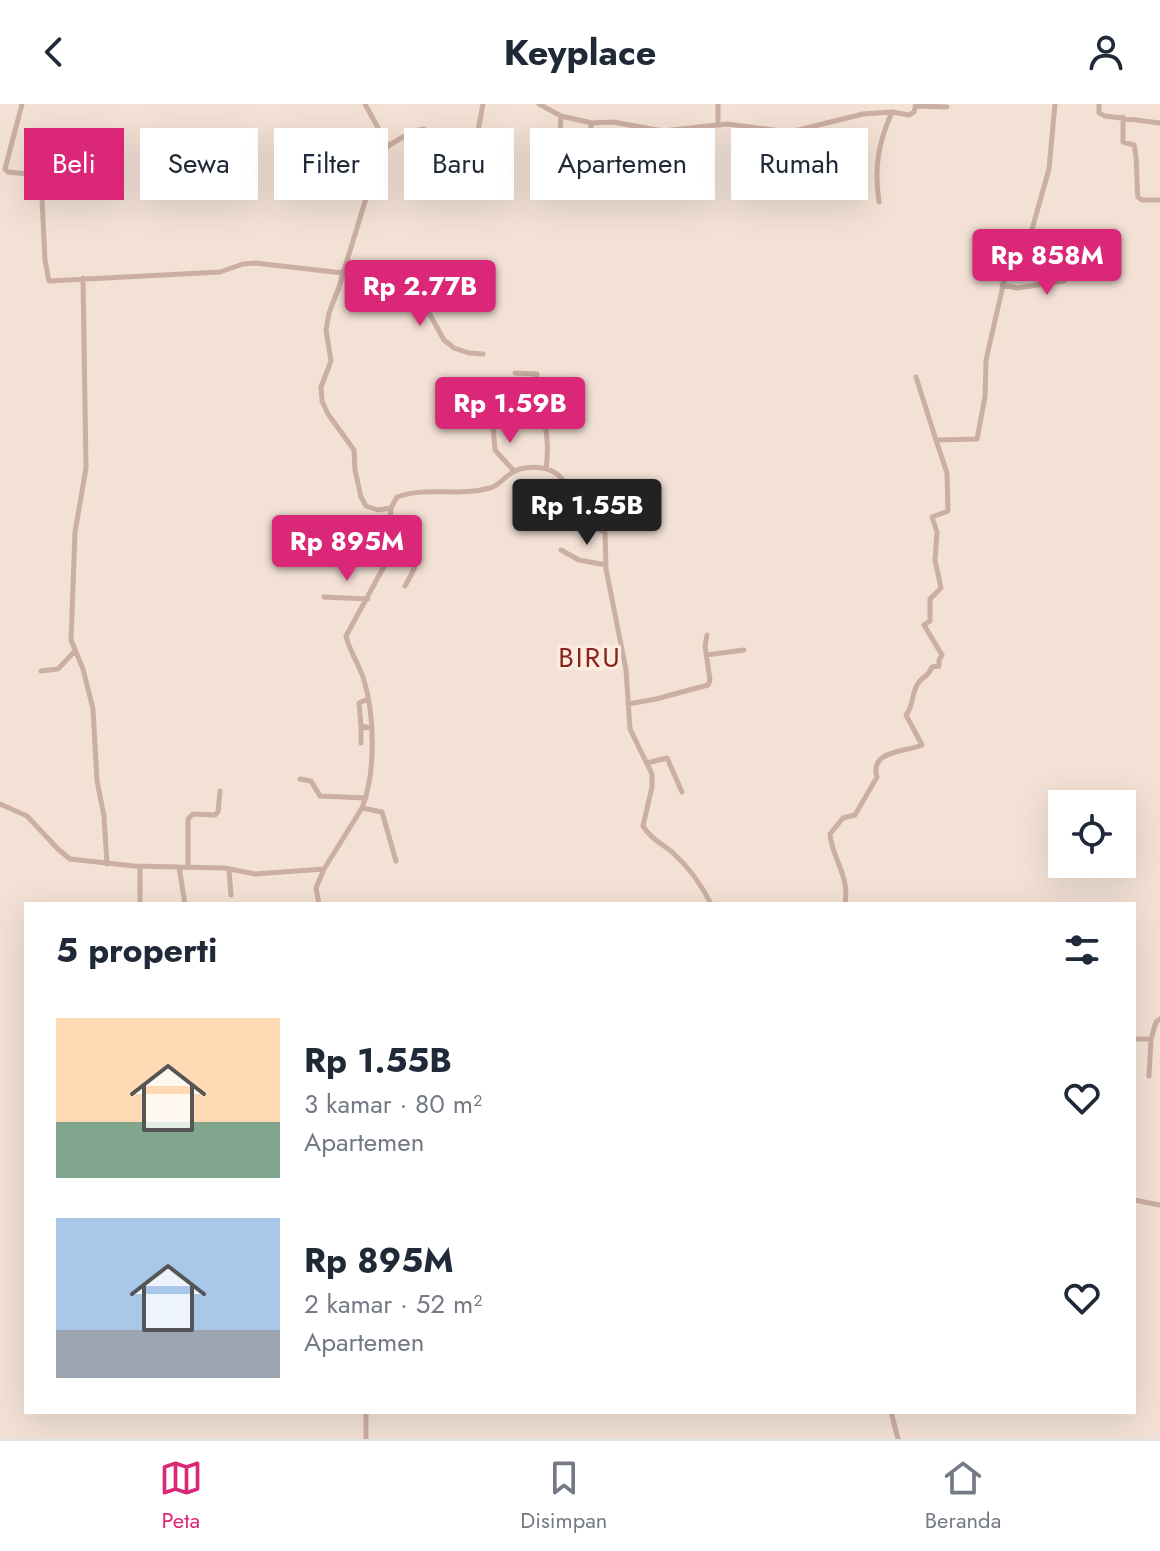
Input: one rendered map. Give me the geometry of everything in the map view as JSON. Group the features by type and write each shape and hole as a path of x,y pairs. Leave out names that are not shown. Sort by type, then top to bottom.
{"street":[{"path":"22,104 6,171 41,178 47,280 220,272 255,263 343,272 423,272 423,302 444,340 461,351 483,354"},
{"path":"365,104 378,128"},
{"path":"388,146 413,131 424,129 443,142 472,142 477,136 483,104"},
{"path":"539,104 561,116 592,123 613,122 663,131 718,124 790,132 863,114 912,114 916,105 947,107"},
{"path":"718,104 718,124"},
{"path":"936,440 978,438 985,397 986,360 1002,285 1010,255 1027,247 1049,169 1055,104"},
{"path":"1099,104 1101,115 1160,123"},
{"path":"879,202 877,153 892,112"},
{"path":"561,116 559,148 562,157 582,158 592,123"},
{"path":"1123,117 1123,142 1134,145 1136,149 1134,165 1138,197 1142,200 1160,200"},
{"path":"364,200 329,313 326,330 331,361 321,387 322,401 354,450 355,470 366,506 378,510 391,508"},
{"path":"366,303 373,273"},
{"path":"1002,285 1017,288 1064,281 1070,273"},
{"path":"83,278 86,468 75,532 71,640 93,709 97,781 104,816 107,864"},
{"path":"515,373 537,374 533,393 540,405 549,438 546,469"},
{"path":"845,902 845,879 830,834 843,818 855,815 877,777 875,770 879,761 890,752 922,745 906,714 917,686 929,676 932,667 939,666 942,655 924,625 930,621 930,599 941,588 935,560 937,532 932,517 948,511 947,473 916,377"},
{"path":"493,425 495,450 514,471"},
{"path":"319,902 318,879 366,798 373,741 368,699 362,674 346,636 387,561 391,508 397,497 407,494 487,489 497,486 514,471 528,468 556,473 568,488 569,511 573,520 605,532 606,565 621,640 631,733 652,774 643,826 653,839 689,870 710,902"},
{"path":"390,538 410,545 417,554 416,566 405,586"},
{"path":"561,550 579,560 606,565"},
{"path":"324,597 368,599"},
{"path":"628,704 706,686 710,680 707,635"},
{"path":"706,655 744,650"},
{"path":"41,671 58,669 74,652"},
{"path":"361,743 357,705 368,699"},
{"path":"361,726 371,728"},
{"path":"647,763 667,758 682,792"},
{"path":"300,779 311,781 320,796 366,798"},
{"path":"188,867 188,819 193,814 215,815 220,791"},
{"path":"0,804 27,816 65,856 107,864 229,869 255,874 324,869"},
{"path":"362,808 382,812 396,861"},
{"path":"140,866 140,902"},
{"path":"179,867 185,902"},
{"path":"229,869 231,895"},
{"path":"1149,1076 1151,1039 1156,1022 1160,1019"},
{"path":"1136,1039 1151,1039"},
{"path":"1136,1200 1160,1205"},
{"path":"366,1414 366,1439"},
{"path":"892,1414 898,1439"}],"district":[{"name":"BIRU","path":"590,657"}]}
